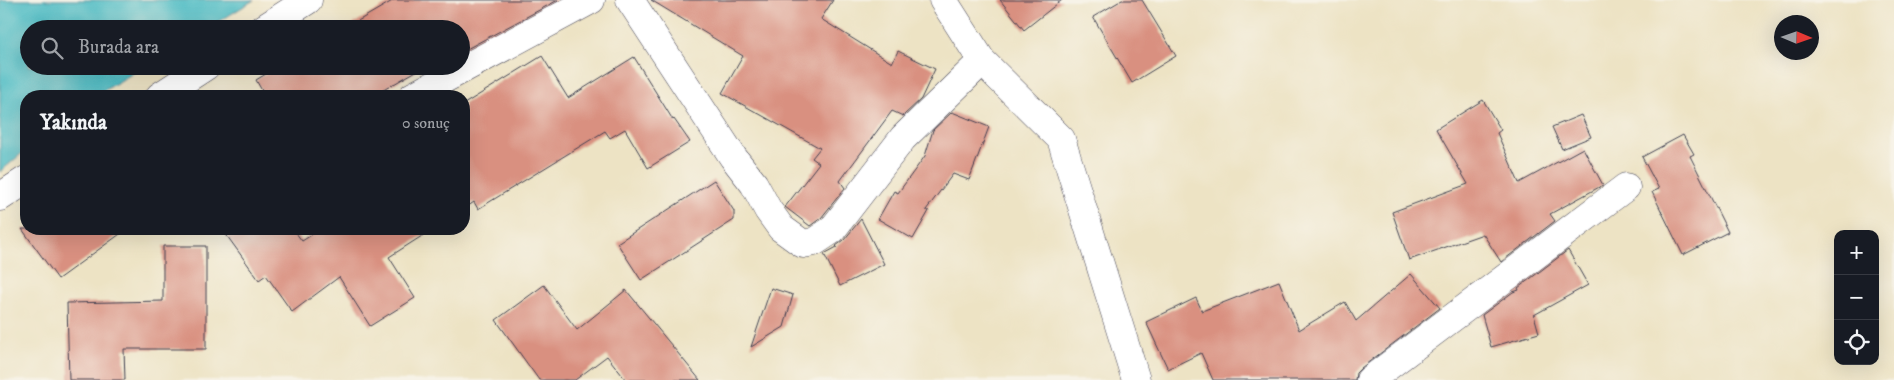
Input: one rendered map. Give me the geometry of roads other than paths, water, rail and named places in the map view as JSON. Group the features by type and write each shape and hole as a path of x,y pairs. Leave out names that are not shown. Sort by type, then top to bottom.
{"street":[{"path":"277,20 308,0"},
{"path":"470,65 591,0"},
{"path":"630,0 733,157 754,184 768,210 781,228 803,244 814,242 832,230 903,138 982,61"},
{"path":"943,0 982,61 1060,139 1136,380"},
{"path":"176,90 195,75"},
{"path":"424,90 452,75"},
{"path":"0,197 20,184"},
{"path":"1370,380 1626,187"}],"water":[{"path":"0,0 254,0 222,20 20,20 20,75 130,75 105,90 20,90 20,155 0,172"}]}
